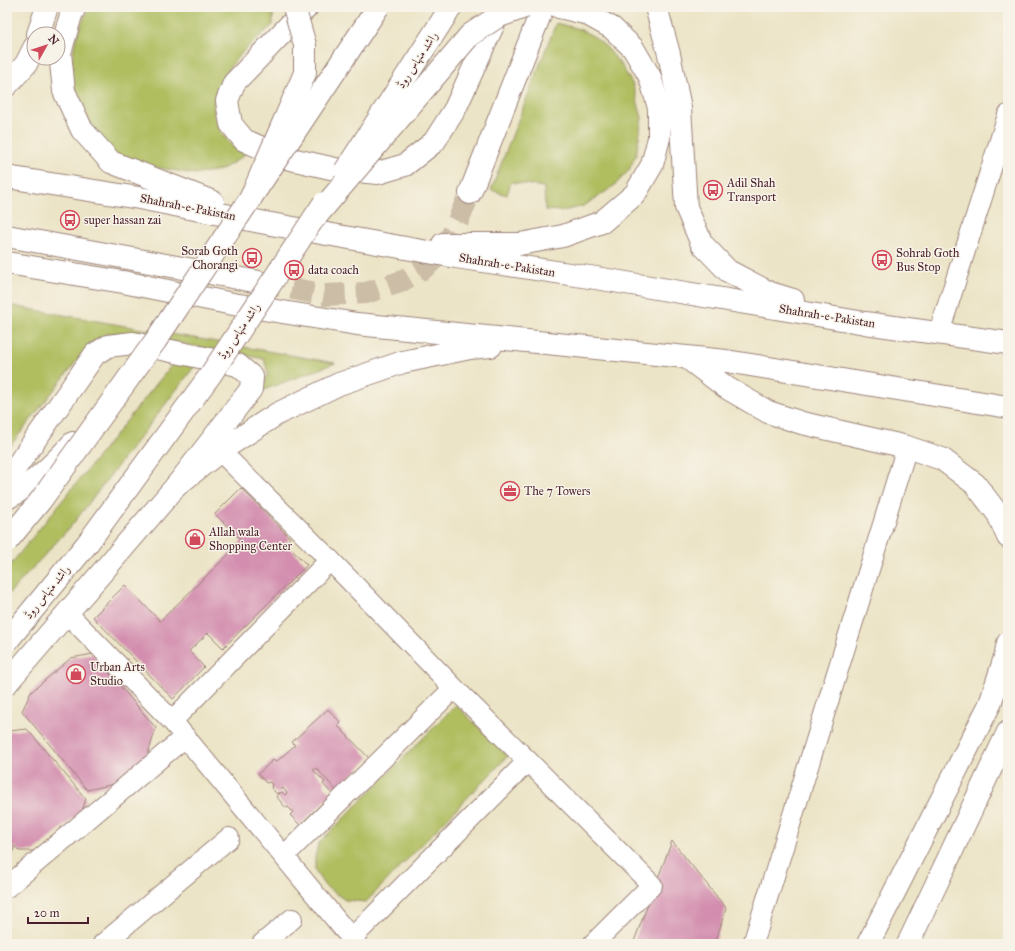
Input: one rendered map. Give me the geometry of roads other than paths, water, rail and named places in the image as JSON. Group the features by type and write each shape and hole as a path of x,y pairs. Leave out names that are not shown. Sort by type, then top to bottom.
{"main road":[{"path":"41,26 47,7"},
{"path":"75,7 71,15 60,53 64,91 82,130 111,162 271,224"},
{"path":"249,202 305,73 305,45 294,7"},
{"path":"307,7 234,83 227,102 231,124 244,140 282,157 334,169 378,173 405,165 434,142 455,109 501,7"},
{"path":"7,541 40,500 156,340 378,7"},
{"name":"راشد منہاس روڈ","path":"7,641 87,544 211,374 314,219 451,7"},
{"path":"314,219 470,35 497,17 525,7"},
{"path":"470,193 543,7"},
{"path":"388,245 520,244 563,236 602,222 635,194 652,165 659,138 659,108 650,77 633,48 612,28 586,14 559,7"},
{"path":"656,7 669,54 680,108 686,207 702,244 728,271 770,293 865,323"},
{"path":"7,85 26,64"},
{"name":"Shahrah-e-Pakistan","path":"7,177 139,198 271,224 456,257 596,278 865,323 1008,343"},
{"path":"7,236 259,282"},
{"path":"7,263 123,282 233,304 357,324 726,361 1008,407"},
{"path":"7,279 123,282"},
{"path":"177,485 220,451 277,414 346,382 403,362 470,348 538,342"},
{"path":"7,480 94,354 108,346 133,343 238,365 252,376 251,389 177,485 7,683"},
{"path":"686,357 727,388 768,412 802,423 907,447 942,459 976,484 998,514 1008,538"},
{"path":"7,498 20,492 50,468 116,396"},
{"path":"868,944 990,704 1008,643"},
{"path":"908,944 1008,732"}],"street":[{"path":"938,333 1008,115"},
{"path":"753,944 907,447"},
{"path":"220,451 330,560 454,688 652,885 606,936 593,944"},
{"path":"172,721 330,560"},
{"path":"67,613 172,721 354,941 528,760"},
{"path":"284,856 454,688"},
{"path":"7,887 185,737"},
{"path":"103,944 229,838"},
{"path":"262,944 292,918"}],"tunnel":[{"path":"259,282 325,295 366,293 400,282 424,268 446,248 470,193"}],"place":[{"name":"Adil Shah Transport","path":"713,190"},
{"name":"super hassan zai","path":"70,220"},
{"name":"Sorab Goth Chorangi","path":"252,258"},
{"name":"Sohrab Goth Bus Stop","path":"882,260"},
{"name":"data coach","path":"294,270"},
{"name":"The 7 Towers","path":"510,491"},
{"name":"Allah wala Shopping Center","path":"195,539"},
{"name":"Urban Arts Studio","path":"76,674"}]}
